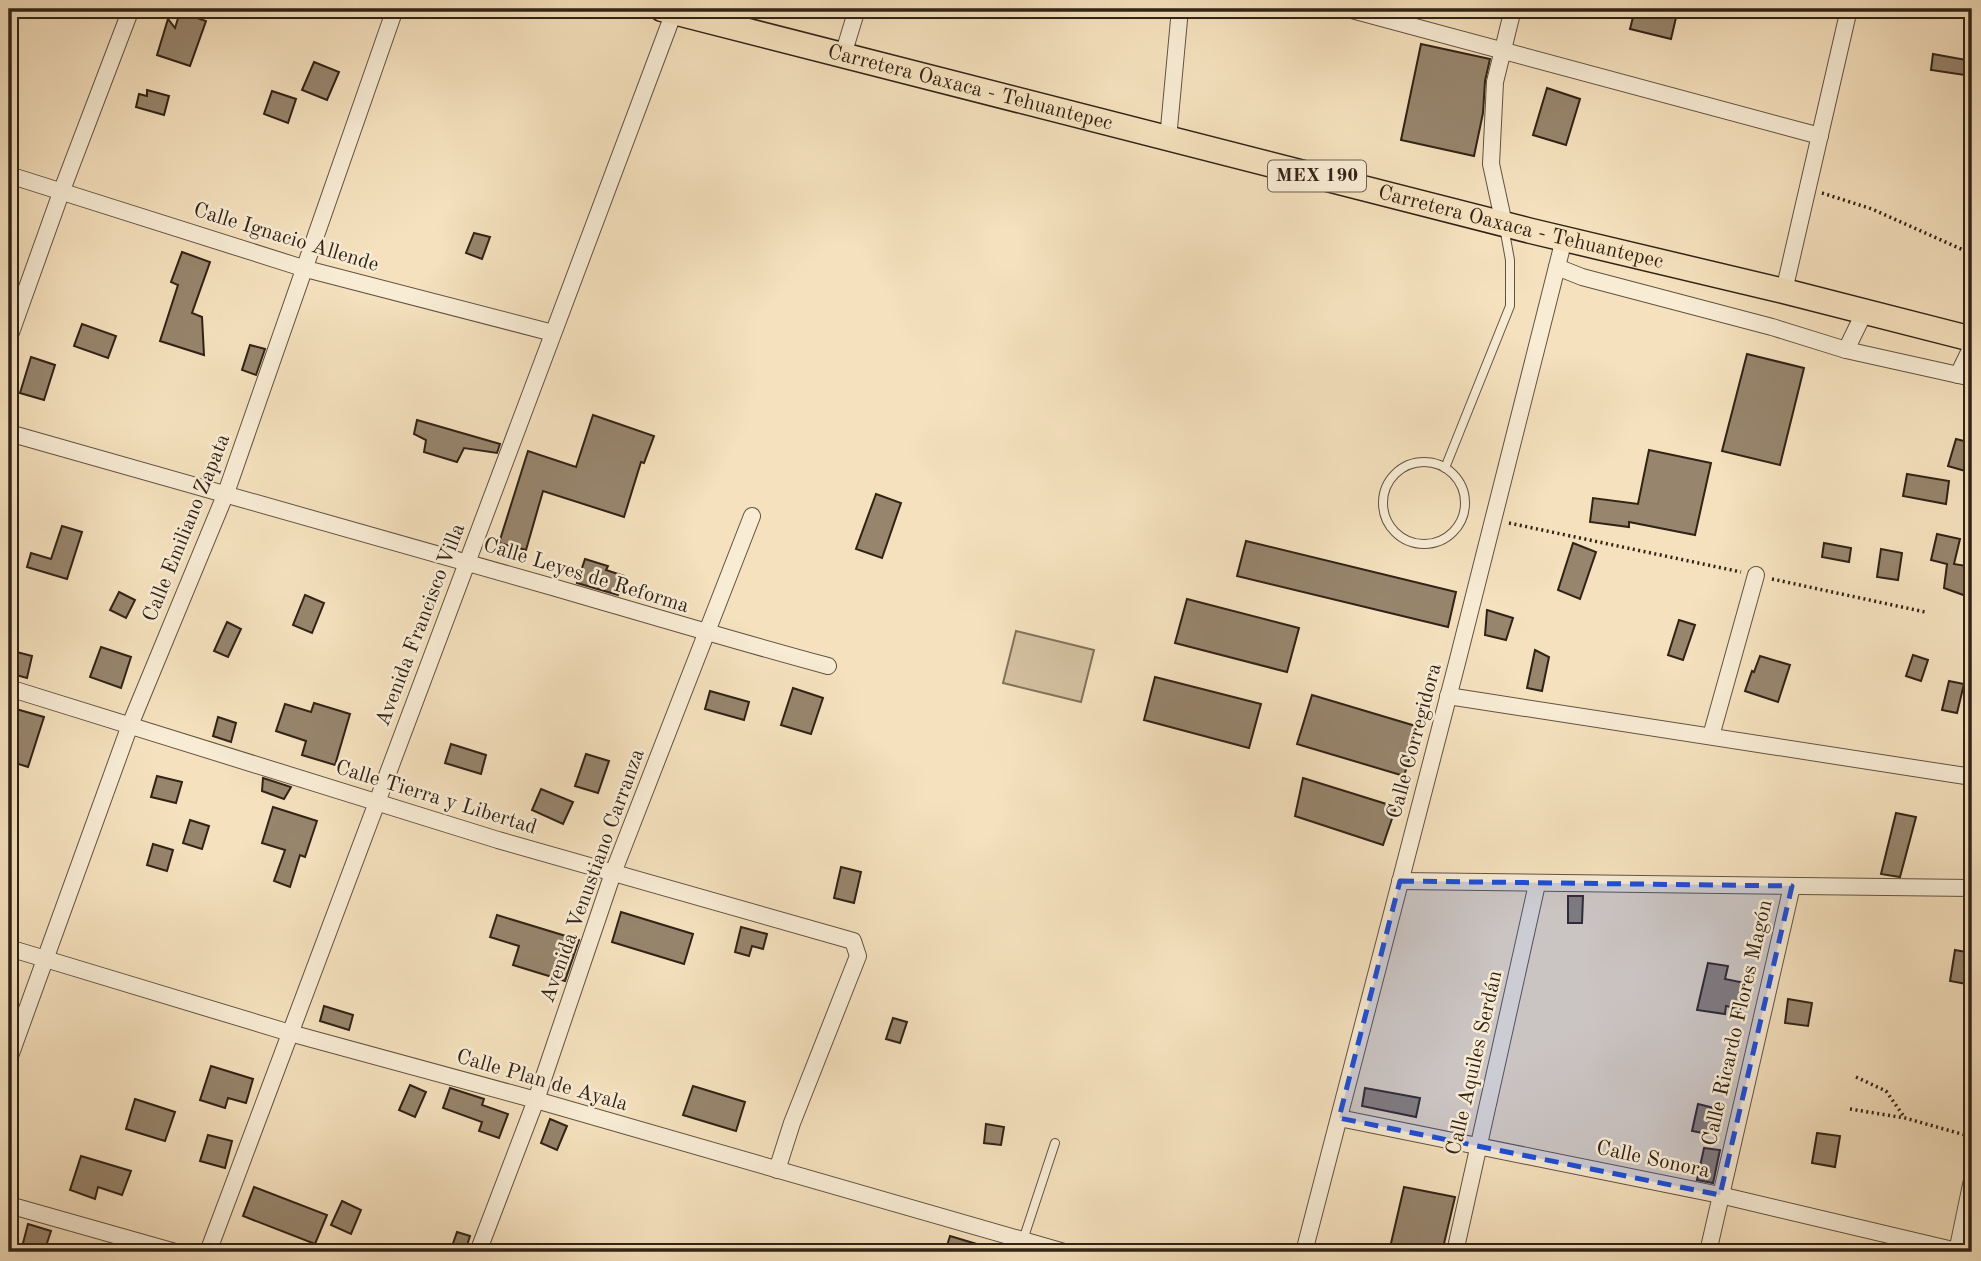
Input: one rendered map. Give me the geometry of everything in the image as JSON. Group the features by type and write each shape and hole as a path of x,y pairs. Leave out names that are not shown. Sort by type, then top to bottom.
{"main road":[{"name":"Carretera Oaxaca - Tehuantepec","path":"668,10 1504,224 1972,339"}],"street":[{"path":"9,338 131,9"},
{"name":"Calle Emiliano Zapata","path":"9,1059 130,725 226,493 396,9"},
{"path":"843,55 857,9"},
{"path":"1168,139 1180,9"},
{"path":"1348,9 1820,136"},
{"path":"1504,224 1491,164 1495,82 1513,9"},
{"path":"1784,291 1849,9"},
{"name":"Avenida Francisco Villa","path":"208,1252 553,333 668,10"},
{"name":"Calle Ignacio Allende","path":"9,175 306,269 553,333"},
{"name":"Calle Corregidora","path":"1304,1252 1564,239"},
{"path":"1557,267 1846,350 1965,377 1972,346"},
{"path":"1846,350 1865,311"},
{"name":"Calle Leyes de Reforma","path":"9,433 828,666"},
{"name":"Avenida Venustiano Carranza","path":"478,1252 536,1100 613,873 752,516"},
{"path":"1711,736 1756,575"},
{"name":"Calle Tierra y Libertad","path":"9,688 376,803 853,941 858,956 792,1124 777,1170"},
{"path":"1448,696 1972,777"},
{"path":"1400,881 1972,888"},
{"name":"Calle Aquiles Serdán","path":"1455,1252 1537,884"},
{"name":"Calle Ricardo Flores Magón","path":"1708,1252 1792,886"},
{"name":"Calle Plan de Ayala","path":"9,947 289,1033 536,1100 777,1170 1020,1246 1064,1252"},
{"name":"Calle Sonora","path":"1339,1118 1720,1195 1957,1252"},
{"path":"1957,1252 1972,1180"},
{"path":"9,1205 175,1252"}],"lane":[{"path":"1445,468 1510,306 1510,260 1504,224"},
{"path":"1418,463 1432,463 1445,468 1456,477 1462,488 1464,513 1459,524 1451,534 1440,541 1414,542 1402,537 1392,528 1385,516 1383,502 1386,488 1393,476 1404,467 1418,463"},
{"path":"1020,1246 1055,1143"}],"path":[{"path":"1807,189 1872,209 1972,254"},
{"path":"1493,520 1925,612"},
{"path":"1856,1077 1886,1091 1905,1118"},
{"path":"1850,1109 1905,1118 1972,1138"}],"highlighted area":[{"path":"1400,881 1792,886 1720,1195 1339,1118"}],"shaded area":[{"path":"1016,631 1094,650 1081,702 1003,683"}],"building":[{"path":"1635,9 1678,9 1671,39 1630,29"},
{"path":"180,12 206,21 190,66 157,55 168,19 175,28"},
{"path":"1421,44 1490,59 1474,156 1401,140"},
{"path":"1933,54 1972,61 1972,76 1931,70"},
{"path":"314,62 339,72 327,100 302,90"},
{"path":"1547,88 1580,99 1566,145 1533,135"},
{"path":"147,90 169,96 164,115 136,107 139,94 147,96"},
{"path":"272,91 296,99 288,123 264,114"},
{"path":"474,233 490,237 482,259 466,253"},
{"path":"182,252 210,262 192,313 202,317 204,355 160,341 178,285 171,282"},
{"path":"82,324 116,336 108,358 74,346"},
{"path":"250,345 265,349 256,375 242,370"},
{"path":"1747,354 1804,368 1780,465 1722,451"},
{"path":"31,357 55,365 44,400 20,393"},
{"path":"593,415 654,436 644,463 641,462 624,517 543,491 526,550 499,543 528,451 576,467"},
{"path":"417,420 500,444 497,453 464,448 457,462 424,452 426,440 414,434"},
{"path":"1956,439 1972,443 1972,473 1948,466"},
{"path":"1649,450 1711,463 1695,535 1629,522 1629,527 1590,522 1593,498 1638,504"},
{"path":"1907,474 1949,481 1946,504 1903,496"},
{"path":"876,494 901,503 882,558 856,549"},
{"path":"62,526 82,532 67,579 27,567 31,553 51,559"},
{"path":"1937,534 1960,539 1954,564 1972,567 1969,597 1944,588 1947,564 1931,560"},
{"path":"1246,541 1456,592 1448,627 1237,576"},
{"path":"1573,543 1596,552 1580,599 1558,590"},
{"path":"1824,543 1851,548 1849,562 1822,557"},
{"path":"1881,549 1902,553 1898,580 1877,577"},
{"path":"585,559 608,566 606,570 624,576 618,595 577,583"},
{"path":"119,592 135,600 126,618 110,610"},
{"path":"305,595 324,603 312,633 293,625"},
{"path":"1187,599 1299,628 1287,672 1175,643"},
{"path":"1487,610 1513,618 1506,640 1485,635"},
{"path":"1679,620 1695,625 1683,660 1668,655"},
{"path":"227,622 241,629 228,657 214,651"},
{"path":"101,647 131,657 121,688 90,677"},
{"path":"9,650 32,656 27,678 9,673"},
{"path":"1535,650 1549,657 1542,691 1527,688"},
{"path":"1913,655 1928,660 1921,681 1906,676"},
{"path":"1760,656 1790,665 1778,702 1745,691"},
{"path":"1155,677 1261,704 1249,748 1144,720"},
{"path":"1949,681 1964,684 1957,713 1942,710"},
{"path":"793,688 823,698 811,734 781,725"},
{"path":"710,691 749,702 744,720 705,709"},
{"path":"1312,695 1419,727 1404,776 1297,744"},
{"path":"314,703 350,714 335,765 302,755 306,741 276,731 285,704 311,712"},
{"path":"16,709 44,717 28,767 9,761 9,730"},
{"path":"218,717 236,723 231,742 213,736"},
{"path":"451,744 486,755 481,774 445,763"},
{"path":"586,754 609,761 598,793 575,786"},
{"path":"157,776 182,782 176,803 151,797"},
{"path":"263,778 291,787 284,799 262,791"},
{"path":"1303,778 1396,807 1383,845 1295,816"},
{"path":"541,789 573,802 563,824 532,810"},
{"path":"273,807 317,821 305,857 300,855 290,887 274,881 285,850 262,843"},
{"path":"1896,813 1916,817 1900,877 1881,874"},
{"path":"190,820 209,826 202,849 183,843"},
{"path":"153,844 173,850 167,871 147,865"},
{"path":"841,867 861,872 854,903 834,898"},
{"path":"1568,896 1583,896 1582,923 1568,923"},
{"path":"621,912 693,934 684,964 612,942"},
{"path":"497,915 579,940 565,981 513,965 519,946 490,937"},
{"path":"741,927 767,934 763,949 752,946 749,956 735,952"},
{"path":"1955,950 1972,953 1972,985 1950,981"},
{"path":"1708,963 1728,966 1725,979 1745,983 1740,1009 1726,1006 1725,1014 1697,1010"},
{"path":"1788,999 1812,1003 1808,1026 1785,1023"},
{"path":"324,1006 353,1015 349,1030 320,1021"},
{"path":"893,1018 907,1022 900,1043 886,1039"},
{"path":"211,1066 253,1079 246,1103 228,1098 225,1108 200,1100"},
{"path":"410,1085 426,1092 415,1117 399,1110"},
{"path":"693,1086 745,1102 736,1131 683,1115"},
{"path":"450,1088 484,1099 482,1105 508,1114 499,1138 479,1131 482,1122 443,1108"},
{"path":"1365,1088 1420,1098 1416,1117 1362,1106"},
{"path":"135,1099 175,1112 165,1141 126,1129"},
{"path":"1698,1104 1714,1108 1708,1134 1692,1131"},
{"path":"550,1119 567,1126 557,1150 541,1143"},
{"path":"986,1124 1004,1127 1001,1145 984,1143"},
{"path":"1817,1133 1840,1136 1835,1167 1812,1163"},
{"path":"208,1135 232,1141 225,1168 200,1161"},
{"path":"1704,1148 1720,1150 1713,1183 1697,1180"},
{"path":"81,1156 131,1171 122,1195 98,1187 95,1199 70,1190"},
{"path":"254,1187 327,1215 315,1244 243,1216"},
{"path":"1404,1187 1455,1197 1442,1252 1389,1252"},
{"path":"342,1201 361,1210 351,1234 331,1225"},
{"path":"28,1224 51,1231 44,1252 22,1247"},
{"path":"457,1232 470,1236 465,1252 450,1252"},
{"path":"950,1236 990,1248 989,1252 945,1252"}]}
